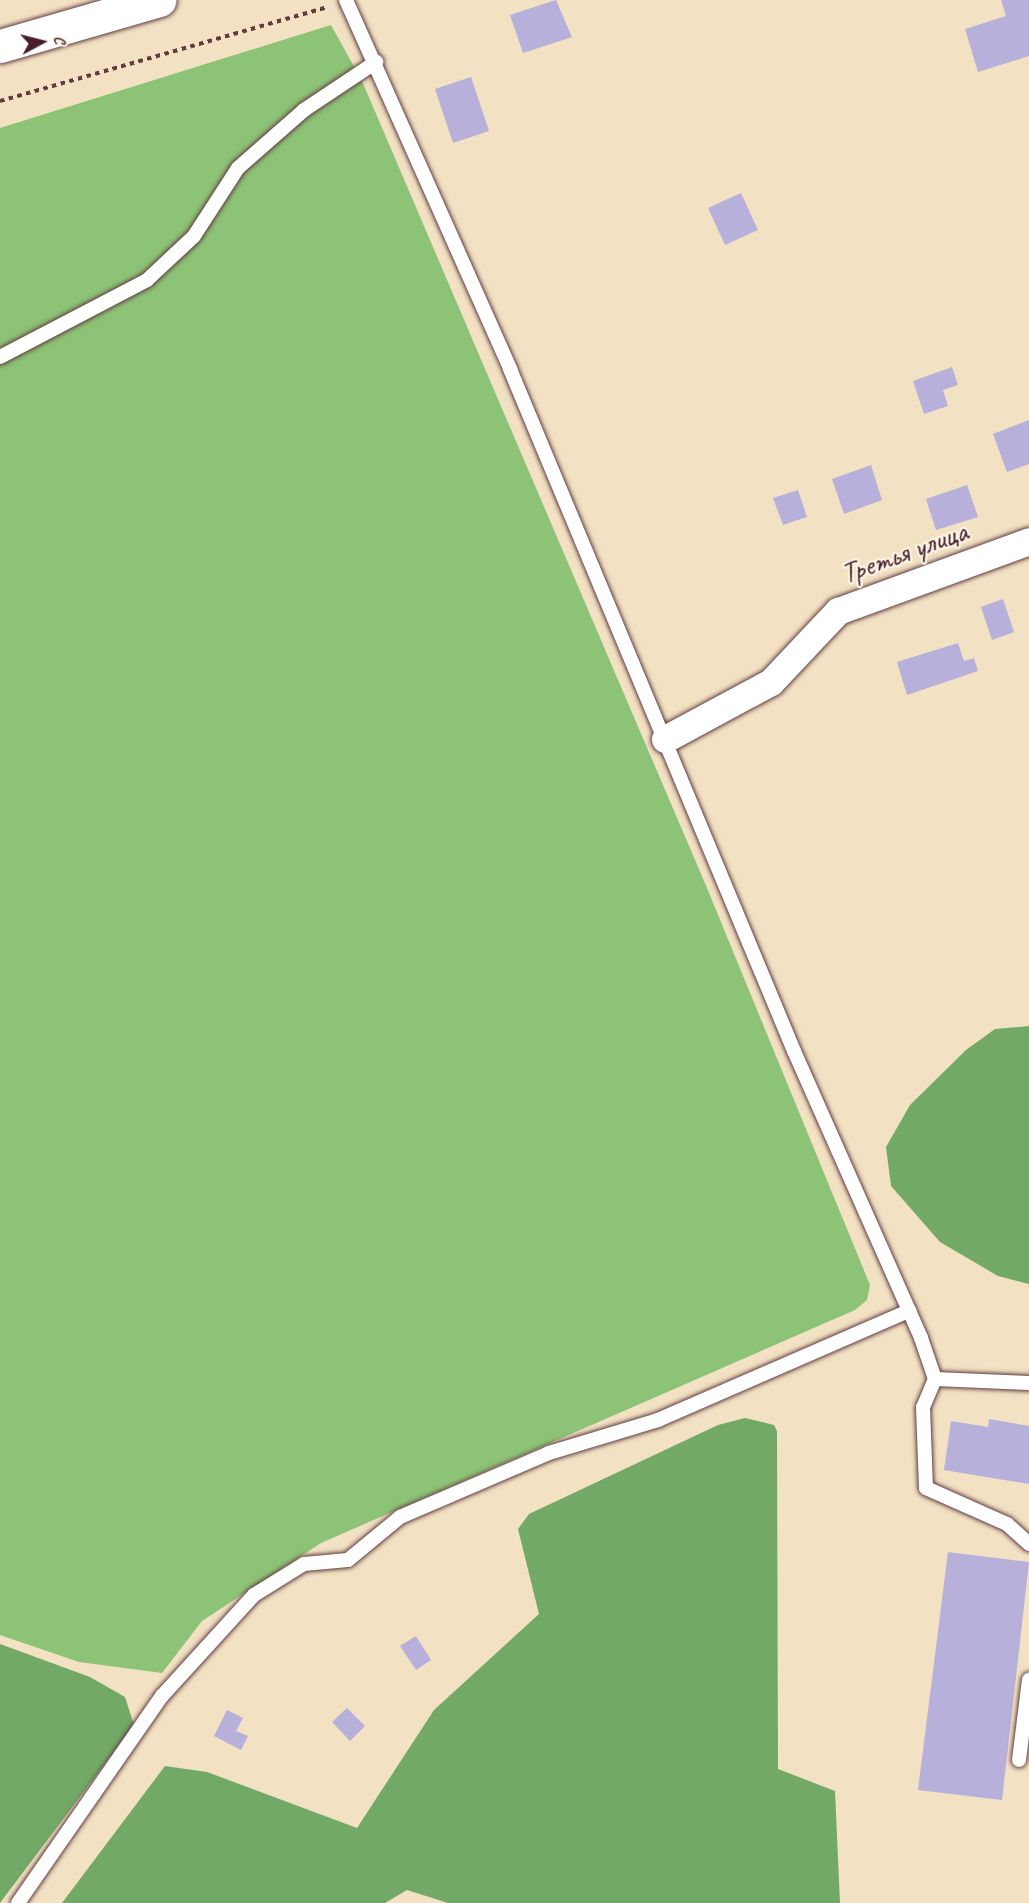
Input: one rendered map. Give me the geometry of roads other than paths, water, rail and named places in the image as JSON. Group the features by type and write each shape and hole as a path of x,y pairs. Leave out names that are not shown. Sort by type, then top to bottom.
{"main road":[{"path":"0,46 159,0"}],"street":[{"name":"Третья улица","path":"664,739 771,682 838,611 1029,541"}],"lane":[{"path":"346,1 376,62 909,1311 935,1378 923,1407 926,1488 1006,1524 1029,1544"},
{"path":"0,357 147,280 194,236 238,168 304,110 376,62"},
{"path":"18,1903 162,1696 254,1595 304,1564 348,1560 400,1516 549,1453 658,1420 909,1311"},
{"path":"935,1378 1029,1383"},
{"path":"1019,1760 1029,1680"}]}
